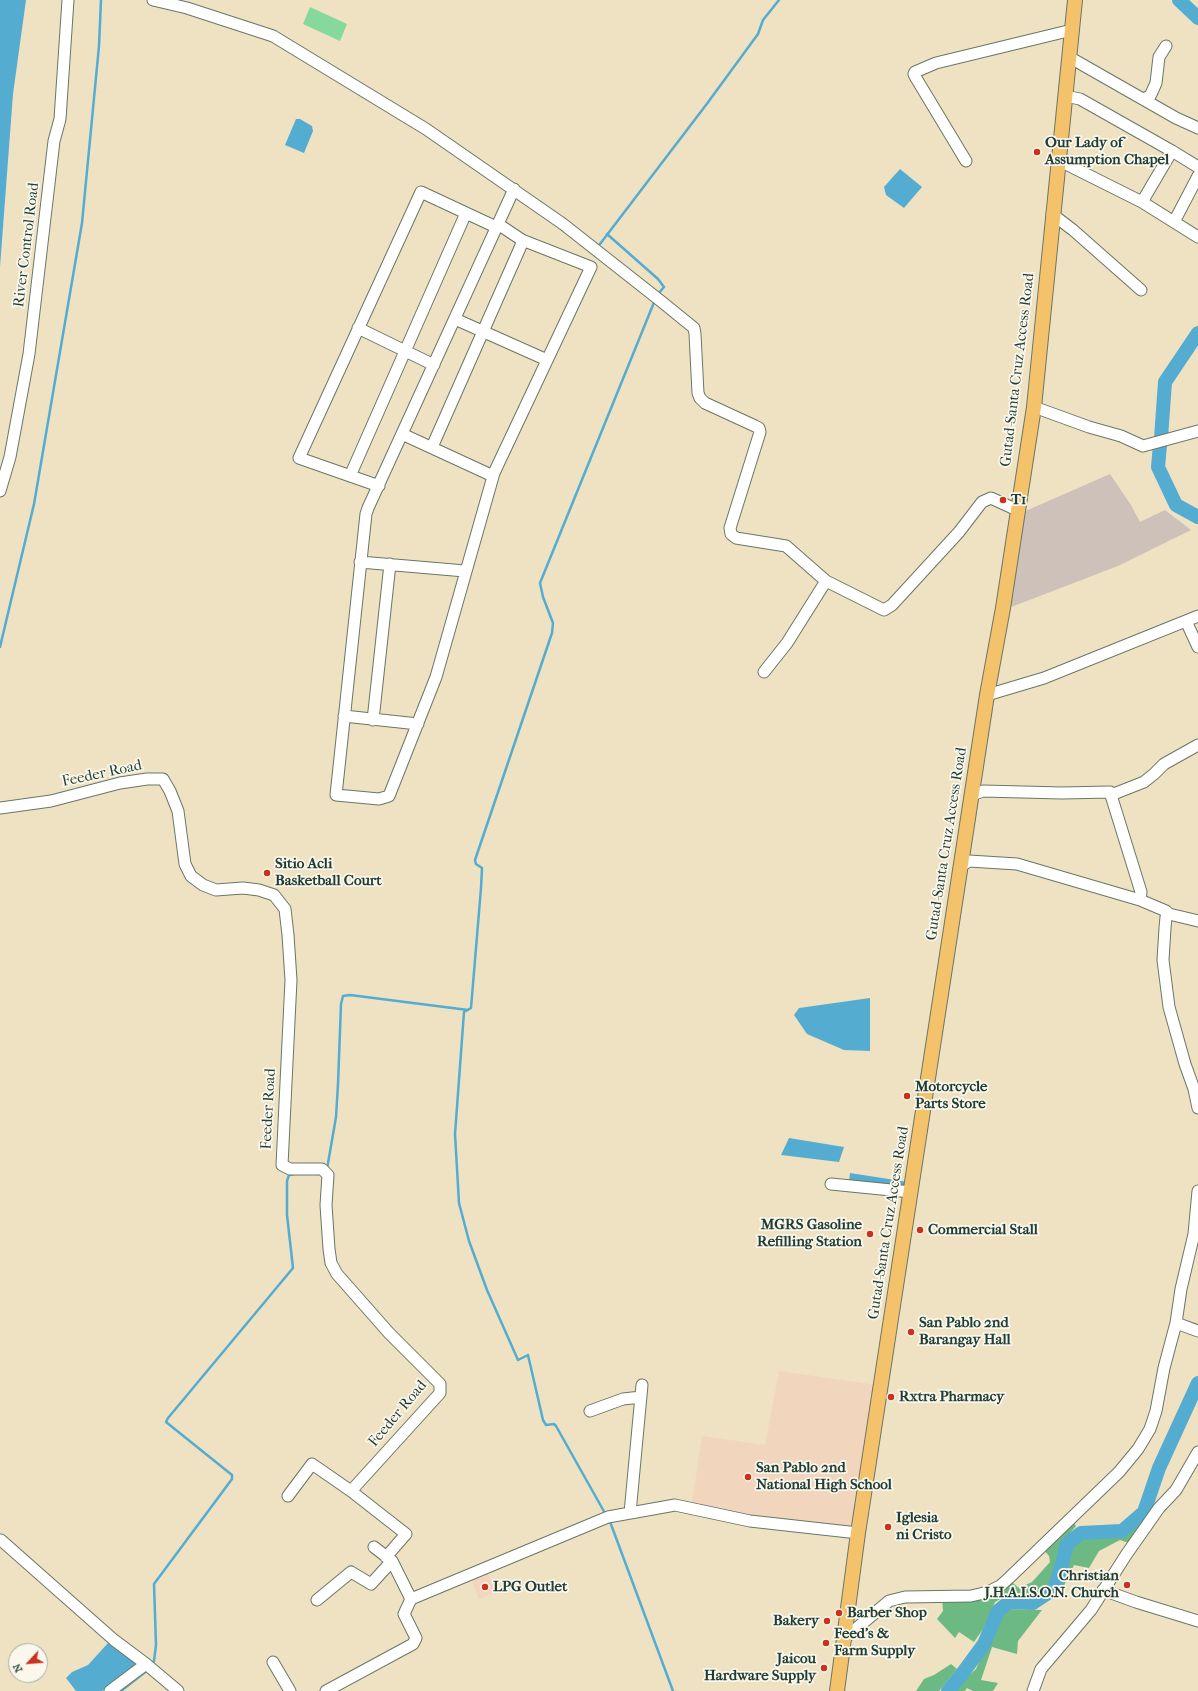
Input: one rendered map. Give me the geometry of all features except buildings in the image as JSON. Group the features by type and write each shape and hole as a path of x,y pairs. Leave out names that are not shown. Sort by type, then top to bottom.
{"main road":[{"name":"Gutad-Santa Cruz Access Road","path":"837,1691 858,1533 972,795 1034,407 1052,214 1075,0"}],"street":[{"name":"River Control Road","path":"0,491 10,457 29,354 54,141 60,119 68,0"},
{"path":"153,0 187,8 273,36 426,129 514,189 563,224 694,328 698,393 700,398 705,403 759,428 760,432 730,528 731,534 736,538 786,546 826,581 884,610 892,605 959,532 982,502 991,498 1017,510"},
{"path":"966,160 916,78 914,74 915,72 936,63 1072,30"},
{"path":"1144,98 1150,96 1156,83 1158,57 1166,46"},
{"path":"1069,57 1198,128"},
{"path":"1065,96 1080,99 1198,167"},
{"path":"1142,202 1172,151"},
{"path":"1058,160 1142,202 1198,237"},
{"path":"1174,222 1198,176"},
{"path":"379,486 299,458 421,192 466,214 497,226 523,240 591,267 493,476 436,677 389,796 379,799 336,795 366,514 379,486 402,434 434,365 497,226 514,189"},
{"path":"350,476 466,214"},
{"path":"1052,214 1141,290"},
{"path":"432,447 523,240"},
{"path":"455,319 547,360"},
{"path":"358,328 434,365"},
{"path":"1034,407 1089,427 1121,436 1142,446 1198,432"},
{"path":"402,434 493,476"},
{"path":"360,562 465,571"},
{"path":"373,720 390,564"},
{"path":"764,672 787,643 826,581"},
{"path":"988,695 1044,678 1198,616"},
{"path":"1186,621 1198,647"},
{"path":"344,716 418,724"},
{"path":"1111,795 1144,782 1164,764 1198,745"},
{"name":"Feeder Road","path":"0,808 51,801 120,783 147,779 163,780 170,791 178,812 185,864 191,876 203,885 216,890 244,888 260,890 274,895 285,909 291,980 282,1165 290,1169 322,1169 328,1175 326,1205 331,1263 337,1274 389,1333 440,1384 440,1393 350,1491"},
{"path":"972,795 983,792 1110,792 1141,892 1140,900"},
{"path":"961,866 969,861 1017,864 1140,900 1166,911 1169,914 1198,920"},
{"path":"1169,914 1166,918 1163,960 1169,1007 1185,1064 1194,1089 1198,1108"},
{"path":"831,1184 911,1192"},
{"path":"845,1638 890,1601 905,1598 971,1596 988,1592 1000,1586 1119,1472 1138,1449 1150,1430 1156,1410 1194,1234 1198,1191"},
{"path":"1176,1323 1198,1331"},
{"path":"590,1411 641,1391 630,1513"},
{"path":"1033,1691 1041,1669 1091,1610 1159,1508 1176,1490 1198,1452"},
{"path":"288,1496 312,1464 406,1534 371,1584 351,1572 317,1600"},
{"path":"326,1691 413,1644 416,1638 404,1614 411,1599 608,1517 675,1506 750,1521 858,1533"},
{"path":"1,1540 114,1640 178,1691"},
{"path":"374,1547 389,1559 411,1599"},
{"path":"1103,1590 1198,1621"},
{"path":"273,1662 290,1691"},
{"path":"110,1691 149,1667"}],"shaded area":[{"path":"1110,474 1131,505 1140,522 1165,510 1191,530 1118,566 1006,609 1021,513"},
{"path":"779,1371 877,1385 854,1531 691,1508 702,1436 765,1445"},
{"path":"486,1570 496,1591 479,1599 470,1576"}],"green space":[{"path":"310,7 347,24 340,41 303,24"},
{"path":"1148,1515 1129,1543 1120,1540 1099,1551 1089,1568 1074,1565 1059,1596 1070,1547 1084,1536 1127,1533"},
{"path":"1072,1520 1076,1526 1063,1542 1052,1586 1032,1601 1014,1591 995,1602 983,1629 974,1642 959,1632 955,1638 937,1619 943,1611 942,1598 970,1597 1009,1580 1019,1588 1032,1582 1050,1562 1049,1556 1042,1548"},
{"path":"1006,1609 1042,1610 1018,1641 1017,1654 992,1647 981,1680 998,1683 993,1691 973,1691 967,1688 965,1691 952,1691 976,1669 989,1640 995,1633 1001,1616"},
{"path":"951,1664 957,1669 939,1691 916,1691 924,1679 934,1675"}],"water":[{"path":"0,0 26,0 13,94 0,267"},
{"path":"296,119 300,119 312,126 313,131 304,153 285,145"},
{"path":"900,169 922,187 904,208 886,195 884,187"},
{"path":"870,998 870,1051 844,1050 807,1034 794,1015 799,1008"},
{"path":"789,1138 844,1147 839,1162 781,1155"},
{"path":"850,1173 908,1182 905,1198 848,1189"},
{"path":"108,1643 139,1664 102,1691 76,1691 66,1678 72,1672 88,1665"}],"waterway":[{"path":"0,647 34,504 82,223 99,46 101,0"},
{"path":"600,244 706,105 758,34 763,20 779,0"},
{"path":"1179,0 1198,18"},
{"path":"607,234 658,279 664,287 658,294"},
{"path":"606,1515 556,1426 554,1424 546,1425 543,1420 528,1355 518,1360 487,1290 469,1241 459,1203 455,1134 464,1012 471,1008 481,888 482,868 476,864 475,860 552,633 553,623 543,597 540,583 655,300"},
{"path":"1161,438 1165,382 1198,333"},
{"path":"1160,445 1158,467 1176,505 1198,517"},
{"path":"327,1169 336,1117 341,1004 343,996 350,995 468,1010"},
{"path":"151,1665 154,1661 156,1645 154,1584 232,1479 232,1475 166,1422 293,1268 287,1215 287,1181 289,1175 294,1174"},
{"path":"948,1691 984,1644 998,1611 1009,1602 1033,1603 1054,1589 1067,1544 1081,1533 1122,1531 1144,1512 1159,1468 1198,1383"},
{"path":"609,1519 673,1691"},
{"path":"121,1691 149,1669"}],"place":[{"name":"Our Lady of Assumption Chapel","path":"1037,152"},
{"name":"T1","path":"1003,500"},
{"name":"Sitio Acli Basketball Court","path":"267,873"},
{"name":"Motorcycle Parts Store","path":"907,1096"},
{"name":"Commercial Stall","path":"920,1230"},
{"name":"MGRS Gasoline Refilling Station","path":"870,1234"},
{"name":"San Pablo 2nd Barangay Hall","path":"911,1332"},
{"name":"Rxtra Pharmacy","path":"891,1397"},
{"name":"San Pablo 2nd National High School","path":"748,1477"},
{"name":"Iglesia ni Cristo","path":"888,1527"},
{"name":"Christian J.H.A.I.S.O.N. Church","path":"1127,1585"},
{"name":"LPG Outlet","path":"485,1587"},
{"name":"Barber Shop","path":"839,1613"},
{"name":"Bakery","path":"827,1621"},
{"name":"Feed's & Farm Supply","path":"826,1643"},
{"name":"Jaicou Hardware Supply","path":"824,1668"}]}
